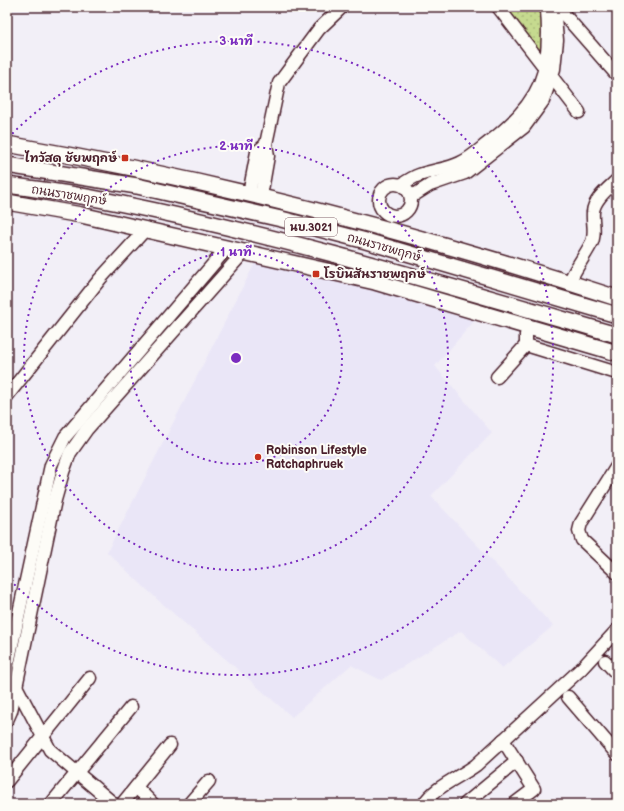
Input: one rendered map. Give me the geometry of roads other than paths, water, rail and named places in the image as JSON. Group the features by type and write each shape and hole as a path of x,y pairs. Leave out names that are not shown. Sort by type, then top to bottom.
{"main road":[{"name":"ถนนราชพฤกษ์","path":"7,144 122,165 255,195 370,224 617,296"},
{"name":"ถนนราชพฤกษ์","path":"7,165 137,186 281,219 366,241 613,314"},
{"name":"ถนนราชพฤกษ์","path":"7,185 96,199 200,221 354,259 617,334"},
{"name":"ถนนราชพฤกษ์","path":"7,199 375,282 617,353"},
{"path":"542,275 613,314"},
{"path":"375,282 488,296"}],"street":[{"path":"255,195 257,152 266,144 279,82 319,29 342,7"},
{"path":"498,7 579,112"},
{"path":"411,197 430,184 465,173 524,127 543,101 548,73 550,7 561,11 617,75"},
{"path":"401,185 418,175 460,163 514,123 536,94 548,73"},
{"path":"569,283 574,270 592,242 594,235 593,211 595,206 617,180"},
{"path":"391,184 401,185 409,192 411,197 409,207 401,215 391,215 382,209 379,200 383,190 391,184"},
{"path":"370,224 374,216 382,209"},
{"path":"7,396 100,279 145,230"},
{"path":"7,720 11,711 63,472 83,425 226,249"},
{"path":"7,668 51,465 65,437 83,425 243,253"},
{"path":"497,377 526,345 528,328"},
{"path":"526,345 617,373"},
{"path":"617,466 581,523 579,531 582,540 617,573"},
{"path":"424,804 434,791 470,769 503,740 582,668 617,630"},
{"path":"605,660 617,674"},
{"path":"7,781 90,678"},
{"path":"16,686 50,750 114,804"},
{"path":"568,697 617,754"},
{"path":"51,804 131,707"},
{"path":"503,740 534,789 514,804"},
{"path":"122,804 170,745"},
{"path":"465,804 517,762"},
{"path":"189,804 209,781"},
{"path":"136,787 153,804"}],"place":[{"name":"ไทวัสดุ ชัยพฤกษ์","path":"125,158"},
{"name":"โรบินสันราชพฤกษ์","path":"316,274"},
{"name":"Robinson Lifestyle Ratchaphruek","path":"258,457"}]}
